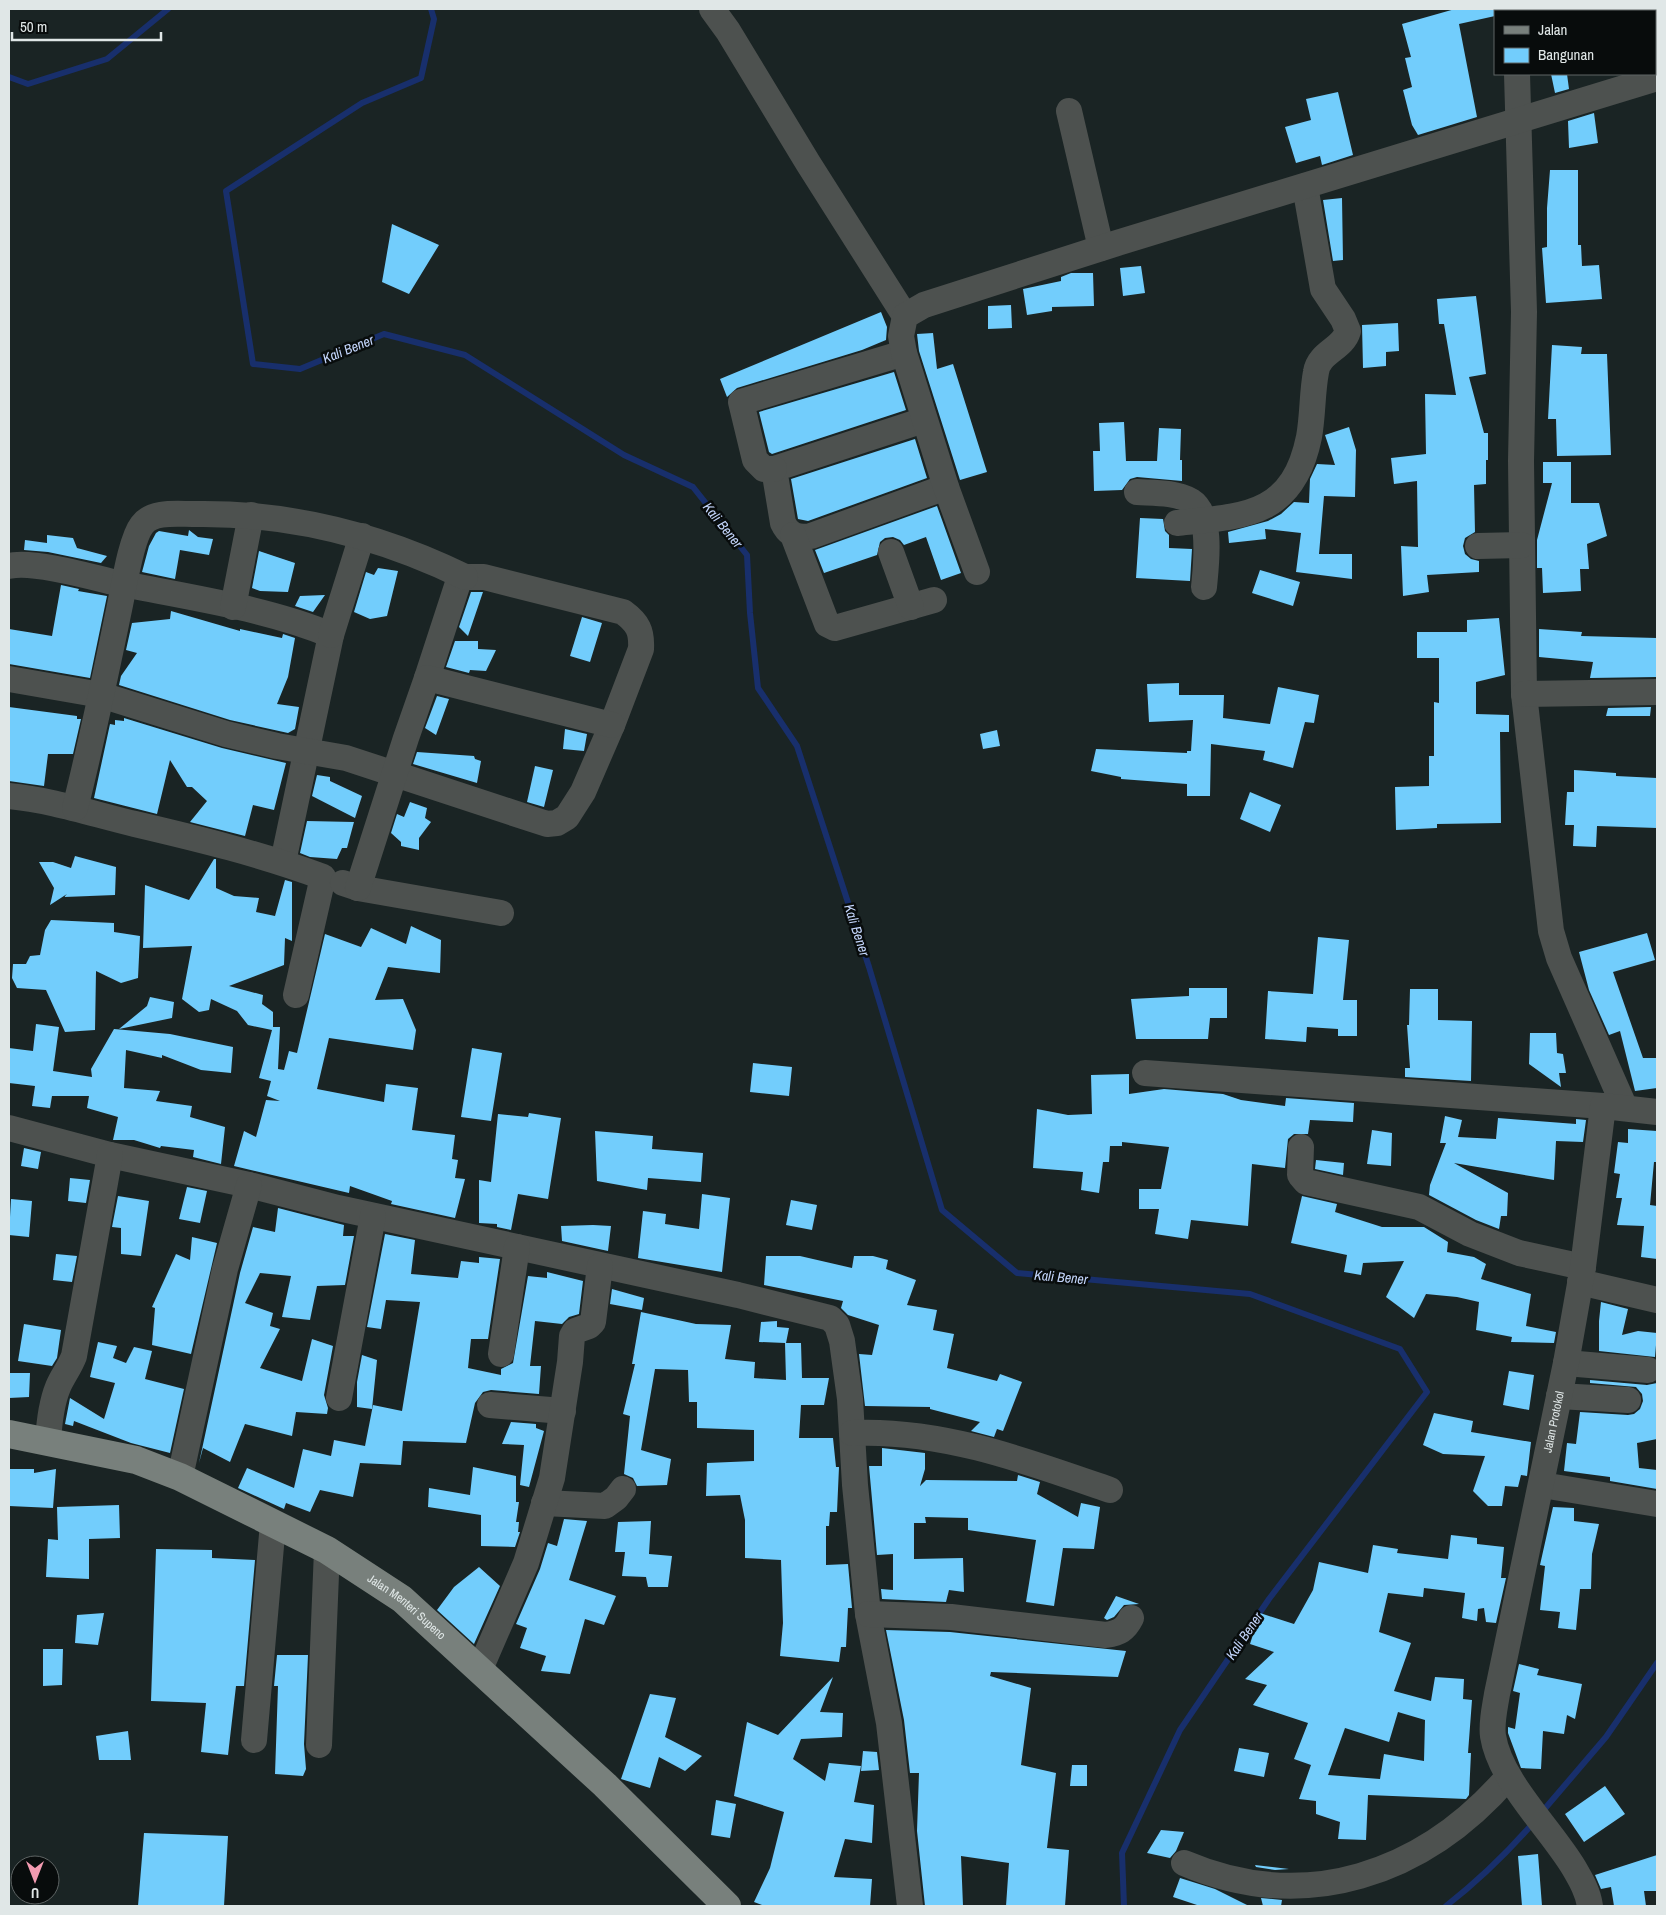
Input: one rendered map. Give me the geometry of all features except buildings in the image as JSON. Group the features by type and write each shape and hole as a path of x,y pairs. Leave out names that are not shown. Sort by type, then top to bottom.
{"main road":[{"name":"Jalan Menteri Supeno","path":"9,1434 136,1460 180,1477 327,1550 402,1599 605,1785 726,1906"}],"street":[{"path":"712,9 904,316 901,336 904,353 946,487 977,572"},
{"path":"1517,75 1524,312 1521,461 1524,694 1550,931 1614,1107"},
{"path":"904,316 924,305 1101,248 1657,78"},
{"path":"1069,111 1101,248"},
{"path":"1177,523 1254,512 1276,501 1290,486 1297,471 1308,438 1316,372 1320,360 1346,336 1347,325 1323,289 1305,186"},
{"path":"904,353 741,402 755,460 764,469 774,469 924,420"},
{"path":"774,469 783,523 786,531 793,536 827,624 834,628 923,604 891,552"},
{"path":"793,536 812,536 946,487"},
{"path":"1137,492 1163,493 1192,502 1200,511 1204,520 1207,551 1204,587"},
{"path":"9,680 101,695 226,734 346,758 546,824 557,823 567,817 583,792 612,725 641,650 642,637 639,625 623,612 484,577 465,577 433,562 336,528 251,515 163,515 146,521 137,533 124,584 101,695 75,808"},
{"path":"233,607 251,515"},
{"path":"282,862 330,635 362,536"},
{"path":"1478,546 1522,545"},
{"path":"9,566 23,565 61,570 233,607 293,622 330,635"},
{"path":"358,888 458,583 465,577"},
{"path":"427,678 612,725"},
{"path":"1524,694 1657,692"},
{"path":"9,796 35,798 183,834 282,862 358,888 501,913"},
{"path":"296,995 323,877"},
{"path":"1145,1073 1614,1107 1657,1112"},
{"name":"Jalan Protokol","path":"1590,1906 1585,1888 1562,1848 1512,1781 1493,1735 1497,1694 1542,1485 1614,1107"},
{"path":"9,1128 110,1155 249,1185 373,1216 738,1295 830,1318 838,1325 842,1341 868,1614 889,1724 910,1906"},
{"path":"1301,1147 1300,1175 1306,1182 1419,1207 1470,1234 1657,1300"},
{"path":"48,1442 49,1425 58,1386 68,1372 74,1356 110,1155"},
{"path":"180,1477 225,1269 249,1185"},
{"path":"339,1398 373,1216"},
{"path":"501,1354 517,1247"},
{"path":"480,1670 526,1563 552,1478 563,1411 572,1336 575,1331 591,1324 594,1317 600,1266"},
{"path":"1566,1363 1648,1370"},
{"path":"1559,1396 1628,1400"},
{"path":"490,1405 563,1411"},
{"path":"852,1433 921,1436 955,1442 1020,1459 1110,1490"},
{"path":"1542,1485 1657,1504"},
{"path":"544,1503 605,1506 616,1498 623,1489"},
{"path":"254,1740 273,1523"},
{"path":"319,1745 327,1550"},
{"path":"868,1614 951,1617 1106,1635 1118,1633 1126,1628 1131,1618"},
{"path":"1184,1864 1208,1876 1248,1888 1275,1892 1332,1887 1378,1876 1411,1860 1437,1843 1512,1781"}],"waterway":[{"name":"Kali Bener","path":"9,77 28,84 107,59 168,9"},
{"name":"Kali Bener","path":"431,9 434,19 421,78 362,103 226,191 253,364 300,369 384,334 465,355 624,455 693,487 747,555 750,613 758,688 797,746 869,967 942,1210 1017,1273 1250,1294 1400,1349 1427,1392 1269,1599 1180,1730 1122,1853 1124,1906"},
{"name":"Kali Bener","path":"1542,1812 1606,1737 1657,1663"},
{"name":"Kali Bener","path":"1446,1906 1492,1866 1534,1822"}]}
